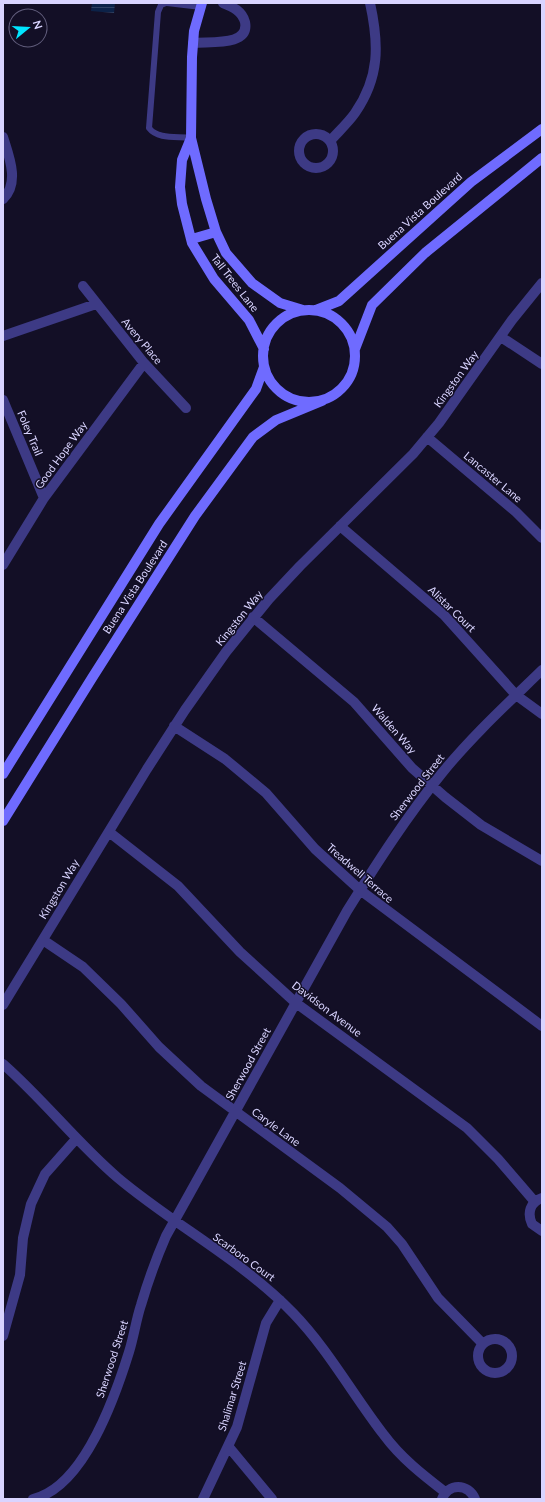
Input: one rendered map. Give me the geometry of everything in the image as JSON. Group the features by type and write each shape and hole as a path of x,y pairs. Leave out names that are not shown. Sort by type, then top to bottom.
{"main road":[{"name":"Tall Trees Lane","path":"201,5 193,43 191,138 216,232 226,253 252,283 280,304 303,310"},
{"name":"Buena Vista Boulevard","path":"316,310 339,301 471,182 542,130"},
{"name":"Tall Trees Lane","path":"191,138 182,160 180,186 182,204 192,243 203,262 229,297 249,320 264,349"},
{"name":"Buena Vista Boulevard","path":"355,349 372,305 424,253 542,158"},
{"path":"192,239 216,232"},
{"name":"Buena Vista Boulevard","path":"3,774 159,524 256,389 264,367 264,349 268,335 277,323 289,314 303,310 316,310 330,314 342,323 351,335 355,349 355,363 352,376 344,387 334,396 276,420 253,437 195,516 3,821"},
{"name":"Buena Vista Boulevard","path":"264,367 270,381 280,392 293,400 307,403 322,401"}],"street":[{"path":"193,43 237,40 243,35 246,26 244,18 237,9 223,3"},
{"path":"330,141 354,113 371,84 377,55 376,29 370,3"},
{"path":"3,137 12,170 11,184 6,196 3,199"},
{"name":"Kingston Way","path":"3,1005 174,726 226,652 253,617 295,571 387,480 427,437 542,283"},
{"name":"Avery Place","path":"83,286 144,363 186,408"},
{"path":"3,336 96,304"},
{"path":"501,337 542,364"},
{"name":"Good Hope Way","path":"3,565 44,498 144,363"},
{"name":"Foley Trail","path":"3,400 44,498"},
{"name":"Lancaster Lane","path":"427,437 516,512 542,538"},
{"name":"Alistar Court","path":"340,526 444,615 516,695 542,714"},
{"name":"Walden Way","path":"253,617 354,702 412,768 432,786 481,825 542,861"},
{"name":"Sherwood Street","path":"33,1499 50,1492 72,1475 93,1440 119,1382 129,1353 148,1282 174,1221 360,890 380,858 432,786 458,754 542,670"},
{"name":"Treadwell Terrace","path":"174,726 225,760 266,793 315,849 360,890 542,1026"},
{"name":"Davidson Avenue","path":"109,832 178,886 240,952 296,1002 467,1128 538,1200 531,1207 530,1219 537,1229 542,1231"},
{"name":"Caryle Lane","path":"43,940 83,967 116,999 146,1034 177,1065 201,1086 340,1188 386,1227 402,1244 438,1298 483,1344"},
{"name":"Scarboro Court","path":"3,1064 34,1094 76,1139 118,1178 174,1221 262,1284 280,1300 310,1332 394,1447 443,1496 449,1489 460,1486 470,1491 475,1499"},
{"path":"3,1336 20,1275 24,1232 31,1204 45,1174 76,1139"},
{"name":"Shalimar Street","path":"202,1499 228,1446 243,1406 266,1323 280,1300"},
{"path":"228,1446 272,1499"}],"lane":[{"path":"191,138 159,136 154,134 149,128 158,12 161,5 167,3 201,5"}],"water":[{"path":"92,3 115,3 114,13 91,11"}]}
